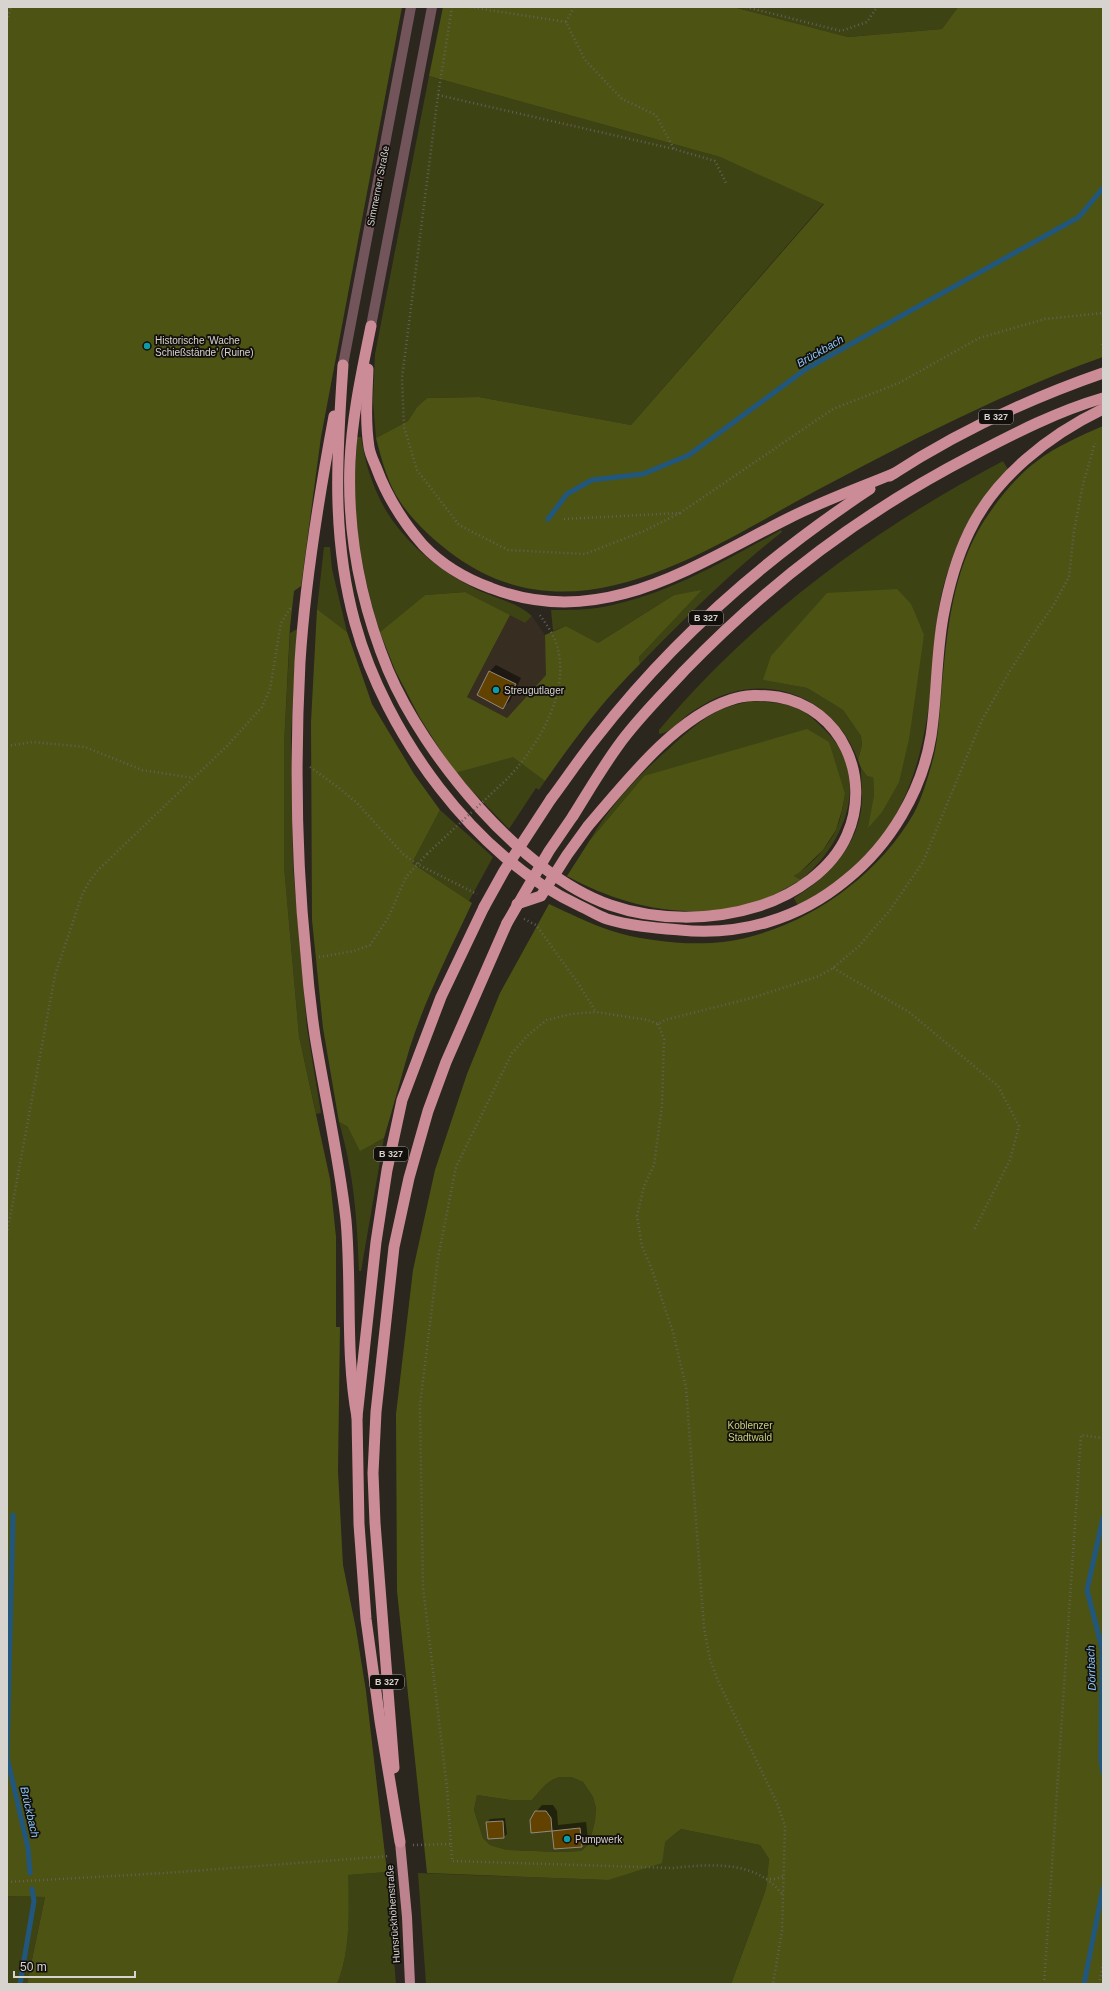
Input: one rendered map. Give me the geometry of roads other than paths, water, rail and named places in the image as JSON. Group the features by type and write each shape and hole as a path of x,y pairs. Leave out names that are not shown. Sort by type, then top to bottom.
{"highway":[{"path":"371,326 366,414 369,449 384,490 405,524 430,551 451,568 476,583 523,598 559,603 601,600 641,589 694,568 789,518 895,473"},
{"path":"371,326 354,412 350,462 350,510 357,567 370,621 390,672 414,720 446,768 472,800 502,832 536,861 571,887 610,905 654,915 701,918 744,911 777,901 806,884 827,863 841,846 845,840 854,816 857,791 853,766 845,747 830,725 800,703 787,699 762,695 745,696 729,700 702,713 669,739 638,769 588,826 567,855 541,896 517,904"},
{"path":"343,365 337,463 337,511 343,569 358,631 374,678 400,730 431,778 458,811 493,845 528,875 566,900 607,919 652,928 703,932 746,929 785,917 822,897 845,881 871,858 898,822 912,796 924,765 930,739 943,617 953,572 969,531 993,494 1020,464 1080,420 1103,409"},
{"path":"343,365 324,466 307,593 300,660 296,757 298,858 306,958 314,1032 336,1150 346,1220 349,1274 351,1384 357,1417"},
{"name":"B 327","path":"400,1842 380,1721 366,1619 359,1524 357,1417 376,1242 387,1170 402,1100 441,997 484,907 504,871 551,799 596,738 639,687 685,638 734,592 785,550 839,510 895,473 954,438 1015,408 1103,373"},
{"name":"B 327","path":"400,1842 375,1523 373,1473 376,1412 394,1247 409,1178 428,1111 449,1055 507,923 517,904 618,745 659,698 701,654 748,609 805,560 888,502 938,473 1009,436 1084,404 1103,398"}],"main road":[{"name":"Hunsrückhöhenstraße","path":"400,1842 410,1984"}],"street":[{"name":"Simmerner Straße","path":"343,365 411,7"},
{"name":"Simmerner Straße","path":"371,326 432,7"}],"waterway":[{"name":"Brückbach","path":"548,519 567,494 592,480 643,474 689,455 806,369 1079,217 1103,188"},
{"name":"Brückbach","path":"7,1755 13,1515"},
{"name":"Dörrbach","path":"1103,1518 1087,1590 1102,1648 1101,1759 1103,1773"},
{"name":"Brückbach","path":"7,1757 28,1848 30,1873"},
{"name":"Dörrbach","path":"1084,1984 1103,1888"},
{"name":"Brückbach","path":"20,1984 34,1901 32,1889"}],"place":[{"name":"Historische 'Wache Schießstände' (Ruine)","path":"147,346"},
{"name":"Streugutlager","path":"496,690"},
{"name":"Pumpwerk","path":"567,1839"}],"park label":[{"name":"Koblenzer Stadtwald","path":"750,1430"}]}
